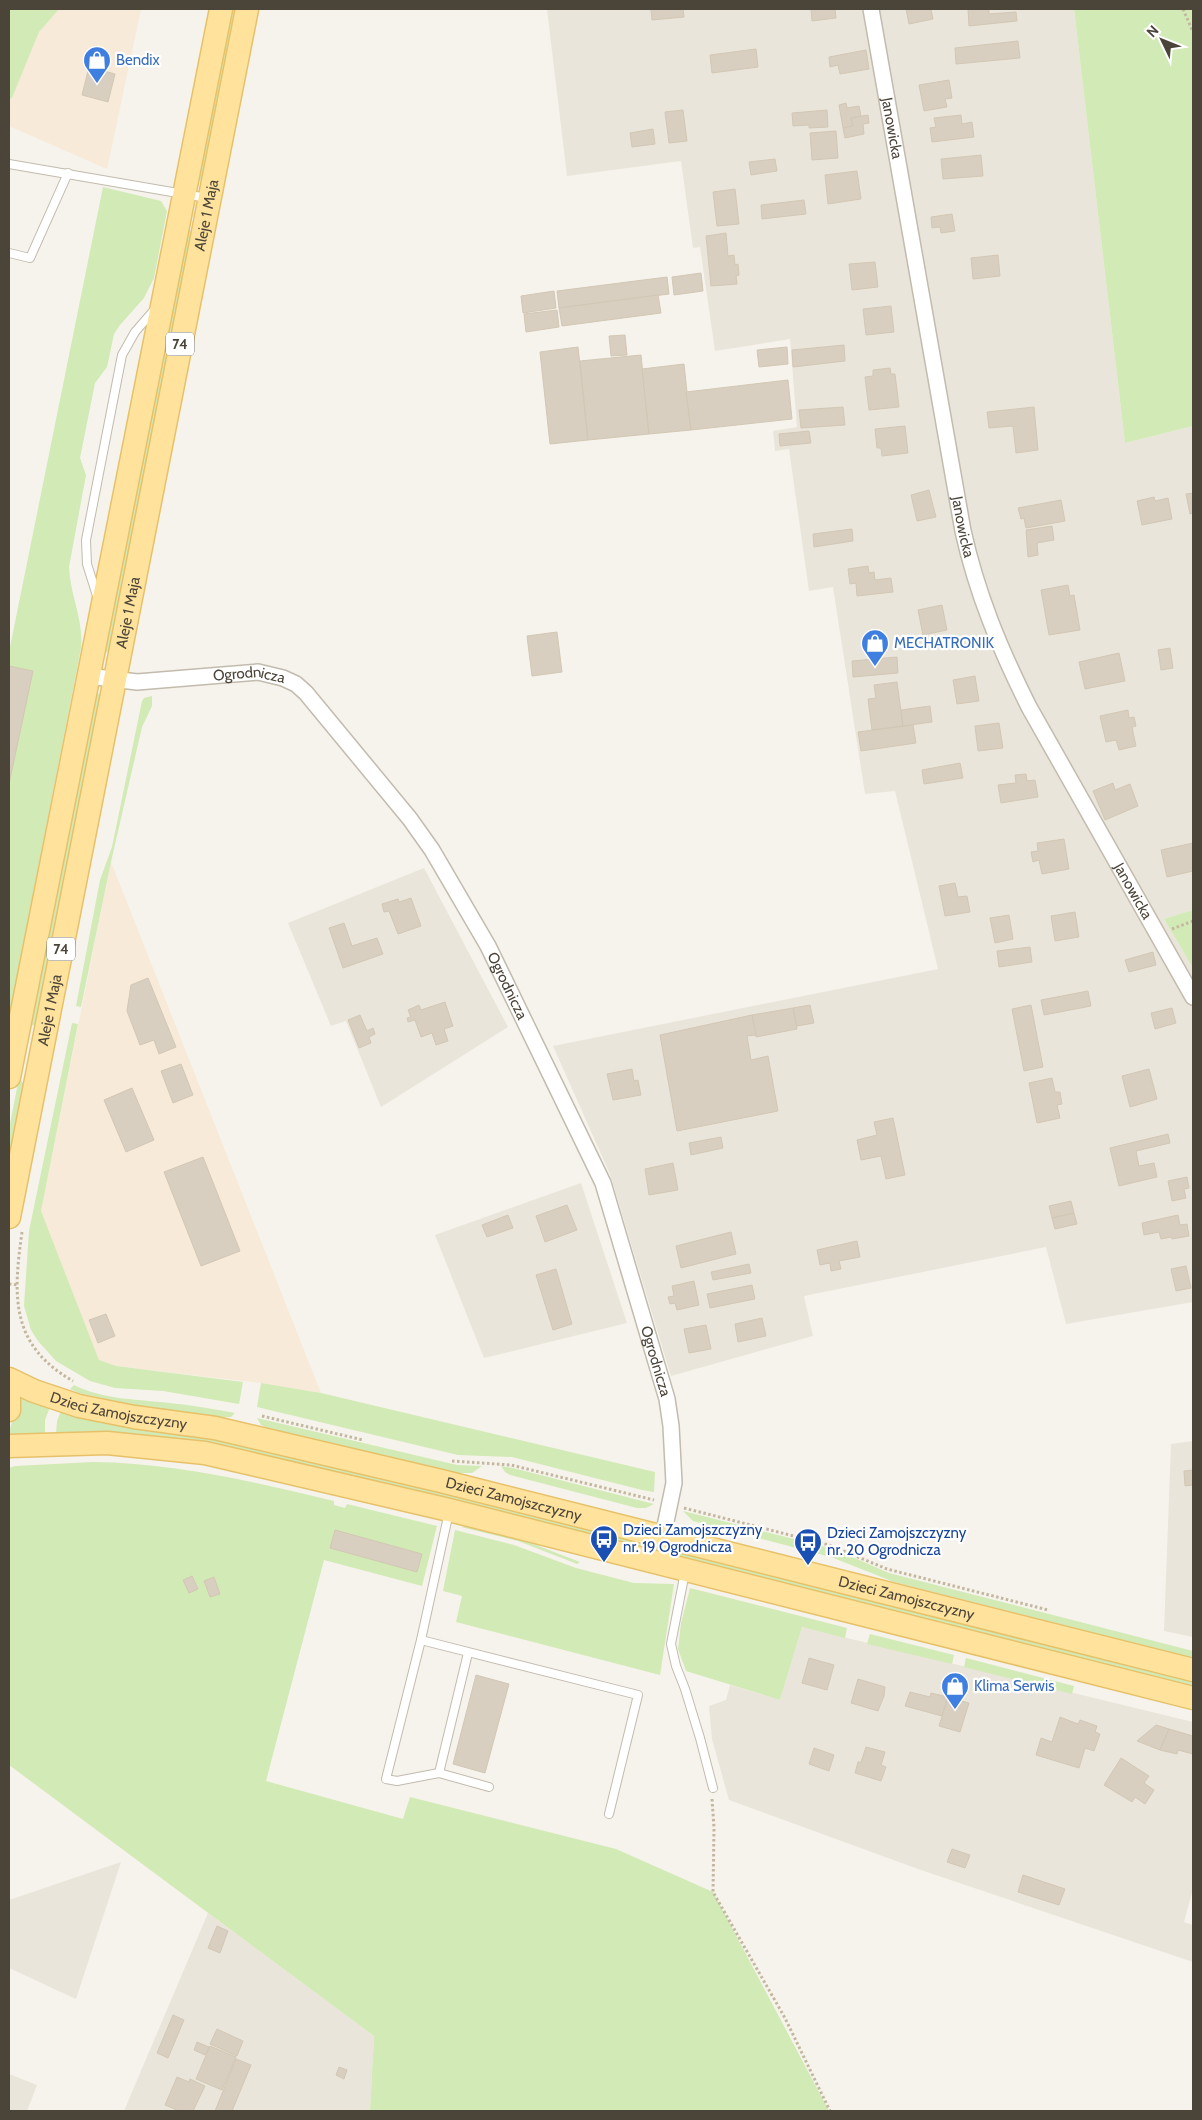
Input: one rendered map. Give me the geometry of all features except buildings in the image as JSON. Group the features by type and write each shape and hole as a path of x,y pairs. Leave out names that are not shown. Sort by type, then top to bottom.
{"main road":[{"name":"Aleje 1 Maja","path":"16,1221 23,1053 88,676 221,9"},
{"name":"Aleje 1 Maja","path":"9,1078 23,1053 114,680 247,9"},
{"name":"Dzieci Zamojszczyzny","path":"9,1379 34,1391 97,1410 225,1430 441,1481 1193,1670"},
{"path":"9,1398 9,1410"},
{"name":"Dzieci Zamojszczyzny","path":"9,1446 107,1443 206,1453 450,1510 1193,1698"}],"street":[{"name":"Janowicka","path":"871,9 961,522 975,580 1006,657 1029,707 1193,997"},
{"name":"Ogrodnicza","path":"88,676 137,682 258,672 270,673 296,684 337,729 410,819 432,850 502,972 583,1139 610,1202 667,1399 671,1426 674,1483 663,1536"}],"lane":[{"path":"9,164 209,198"},
{"path":"9,253 30,258 68,174"},
{"path":"450,1510 421,1640 386,1779 397,1781 439,1773 489,1787"},
{"path":"686,1570 671,1644 676,1666 700,1738 713,1788"},
{"path":"421,1640 638,1695 610,1814"},
{"path":"439,1773 468,1653"}],"path":[{"path":"1183,9 1193,32"},
{"path":"1158,934 1193,921"},
{"path":"16,1221 19,1318 27,1338 49,1364 77,1384"},
{"path":"9,1284 18,1285"},
{"path":"256,1415 370,1441"},
{"path":"447,1460 511,1465 670,1504 829,1545 886,1569 1050,1611"},
{"path":"713,1788 713,1892 786,2018 830,2111"}],"shaded area":[{"path":"59,9 141,9 107,169 9,126 9,99 12,98 39,32"},
{"path":"547,9 1074,9 1125,443 1193,426 1193,910 1164,919 1193,968 1193,1302 1066,1324 1046,1247 804,1296 813,1336 671,1376 610,1174 553,1046 938,969 895,791 865,794 833,587 809,591 789,449 775,451 773,431 797,427 790,339 715,351 700,247 693,248 681,161 567,176"},
{"path":"111,862 321,1393 261,1383 115,1366 99,1360 41,1211"},
{"path":"424,868 508,1027 381,1107 346,1021 331,1026 288,923"},
{"path":"581,1183 627,1323 484,1358 435,1235"},
{"path":"1193,1441 1193,1637 1164,1631 1171,1444"},
{"path":"802,1627 1193,1722 1193,1889 1184,1922 1193,1925 1193,1962 918,1869 729,1800 712,1739 709,1706 726,1700 730,1685 780,1700"},
{"path":"121,1862 76,1999 9,1968 9,1900"},
{"path":"208,1913 374,2036 370,2111 124,2111"},
{"path":"9,2074 37,2085 27,2111 9,2111"}],"green space":[{"path":"9,9 59,9 39,32 12,98 9,99"},
{"path":"230,9 236,9 203,179 199,181 197,180"},
{"path":"1074,9 1193,9 1193,426 1125,443"},
{"path":"103,187 161,201 167,211 154,278 144,298 114,334 107,367 95,383 80,458 86,475 69,567 81,628 81,648 9,1017 9,652"},
{"path":"188,223 191,235 109,650 106,653 104,651"},
{"path":"98,693 101,697 36,1023 32,1026 30,1025 95,694"},
{"path":"152,696 152,706 142,727 111,862 81,1007 76,1006 100,880 112,847 142,701 144,698"},
{"path":"1193,910 1193,968 1164,919"},
{"path":"72,1023 78,1024 41,1211 99,1360 116,1366 243,1382 239,1404 163,1391 115,1388 90,1381 56,1361 31,1330 24,1306 29,1231"},
{"path":"21,1080 24,1085 9,1163 9,1129 18,1083"},
{"path":"261,1383 321,1393 655,1472 654,1492 512,1457 458,1455 257,1407"},
{"path":"74,1385 97,1394 235,1413 231,1417 219,1418 144,1407 79,1393 70,1389"},
{"path":"17,1394 50,1407 45,1420 45,1433 10,1434 9,1431 15,1413"},
{"path":"61,1411 233,1443 467,1497 1193,1680 1193,1687 193,1442 98,1431 56,1433 57,1421"},
{"path":"257,1418 457,1465 482,1466 472,1473 455,1473 269,1429 261,1425"},
{"path":"93,1462 154,1466 215,1475 334,1501 334,1505 345,1508 347,1504 437,1526 422,1586 324,1560 266,1781 403,1819 410,1797 616,1849 713,1892 829,2111 370,2111 374,2036 9,1765 9,1468 15,1466"},
{"path":"501,1466 654,1504 646,1508 637,1508 510,1475"},
{"path":"683,1511 834,1549 889,1573 1193,1651 1193,1658 894,1582 831,1557 693,1521"},
{"path":"467,1526 518,1538 580,1562 577,1564 518,1541 461,1527"},
{"path":"455,1530 514,1545 576,1568 634,1583 674,1584 660,1675 456,1622 462,1596 443,1591"},
{"path":"690,1588 847,1628 845,1638 802,1627 780,1700 686,1671 678,1649 681,1623"},
{"path":"870,1634 954,1655 952,1664 867,1644"},
{"path":"966,1658 1074,1686 1072,1694 964,1667"}],"place":[{"name":"Bendix","path":"97,84"},
{"name":"MECHATRONIK","path":"875,667"},
{"name":"Dzieci Zamojszczyzny nr. 19 Ogrodnicza","path":"604,1563"},
{"name":"Dzieci Zamojszczyzny nr. 20 Ogrodnicza","path":"808,1566"},
{"name":"Klima Serwis","path":"955,1710"}]}
